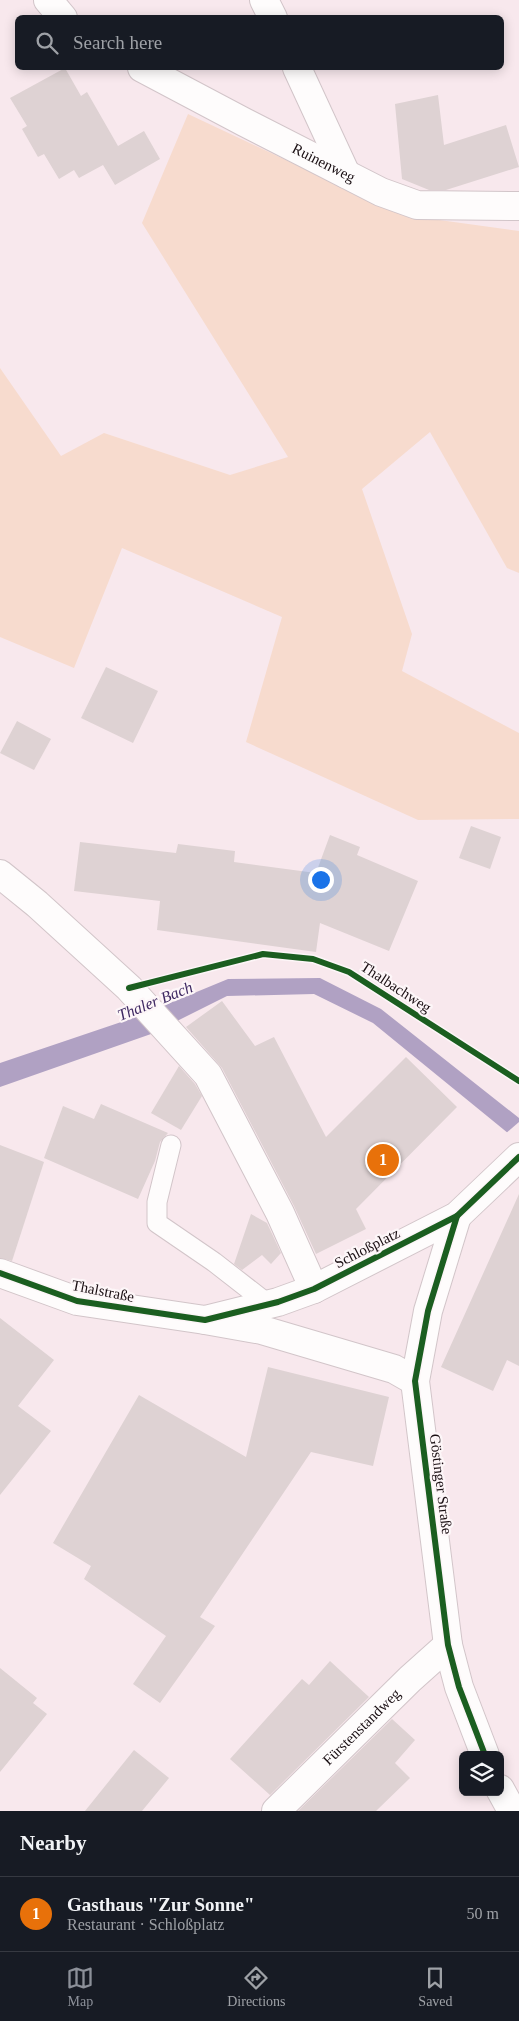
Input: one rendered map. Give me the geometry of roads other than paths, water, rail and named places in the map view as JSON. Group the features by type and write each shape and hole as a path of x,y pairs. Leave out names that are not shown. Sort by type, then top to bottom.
{"street":[{"path":"48,0 60,15"},
{"path":"264,0 271,15"},
{"name":"Ruinenweg","path":"146,70 381,192 417,205 519,206"},
{"path":"298,70 346,174"},
{"path":"0,874 38,904 129,988 208,1075 280,1213 314,1289"},
{"name":"Schloßplatz","path":"204,1320 268,1304 314,1289 457,1216 517,1159"},
{"name":"Göstinger Straße","path":"457,1216 428,1311 415,1381 448,1645 459,1687 483,1751"},
{"name":"Thalstraße","path":"0,1274 77,1301 204,1320"},
{"path":"204,1320 262,1330 394,1369 415,1381"},
{"name":"Fürstenstandweg","path":"276,1811 410,1679 448,1645"},
{"path":"504,1796 512,1811"}],"lane":[{"path":"171,1145 157,1202 157,1223 214,1262 268,1304"}],"place":[{"name":"Gasthaus \"Zur Sonne\"","path":"383,1160"}],"water label":[{"name":"Thaler Bach","path":"155,1001"}]}
